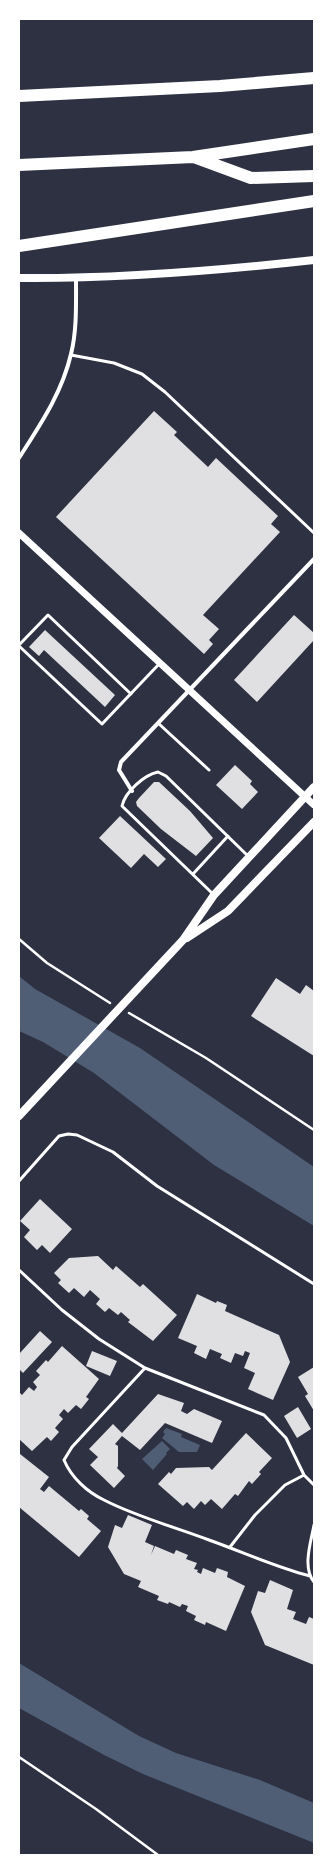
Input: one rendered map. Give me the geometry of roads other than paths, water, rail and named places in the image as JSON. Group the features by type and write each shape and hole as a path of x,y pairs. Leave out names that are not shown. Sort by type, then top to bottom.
{"highway":[{"path":"19,96 220,86 314,78"},
{"path":"19,165 193,157 314,140"},
{"path":"193,157 250,178 314,176"},
{"path":"19,246 314,201"}],"main road":[{"path":"19,278 76,278 202,272 314,260"},
{"path":"19,1116 183,940 214,895 314,786"},
{"path":"183,940 228,911 314,822"}],"street":[{"path":"19,458 56,398 71,355 76,322 76,278"},
{"path":"19,533 314,805"},
{"path":"132,791 119,770 121,762 314,559"}],"lane":[{"path":"71,355 114,363 142,374 165,392 314,534"},
{"path":"131,694 48,615 19,646 102,724 131,694 160,663"},
{"path":"158,723 209,770"},
{"path":"214,895 122,806 123,799 145,777 158,772 166,776 249,857"},
{"path":"193,874 228,836"},
{"path":"19,1181 59,1136 68,1134 78,1135 113,1152 157,1186 314,1284"},
{"path":"19,1270 62,1310 99,1339 145,1368 264,1415 286,1438 304,1475 314,1484"},
{"path":"145,1368 72,1447 64,1460 68,1470 81,1484 103,1500 230,1547 286,1570 310,1576"},
{"path":"230,1547 255,1515 285,1485 304,1475"},
{"path":"314,1525 308,1556 310,1576 314,1582"}],"water":[{"path":"19,976 35,989 140,1048 314,1167 314,1226 214,1165 94,1073 43,1042 19,1031"},
{"path":"166,1428 182,1434 181,1437 200,1445 197,1452 179,1452 162,1438 165,1434 163,1432"},
{"path":"162,1441 170,1449 153,1470 142,1459"},
{"path":"19,1663 139,1736 176,1753 260,1780 314,1803 314,1843 143,1774 104,1755 19,1708"}]}
